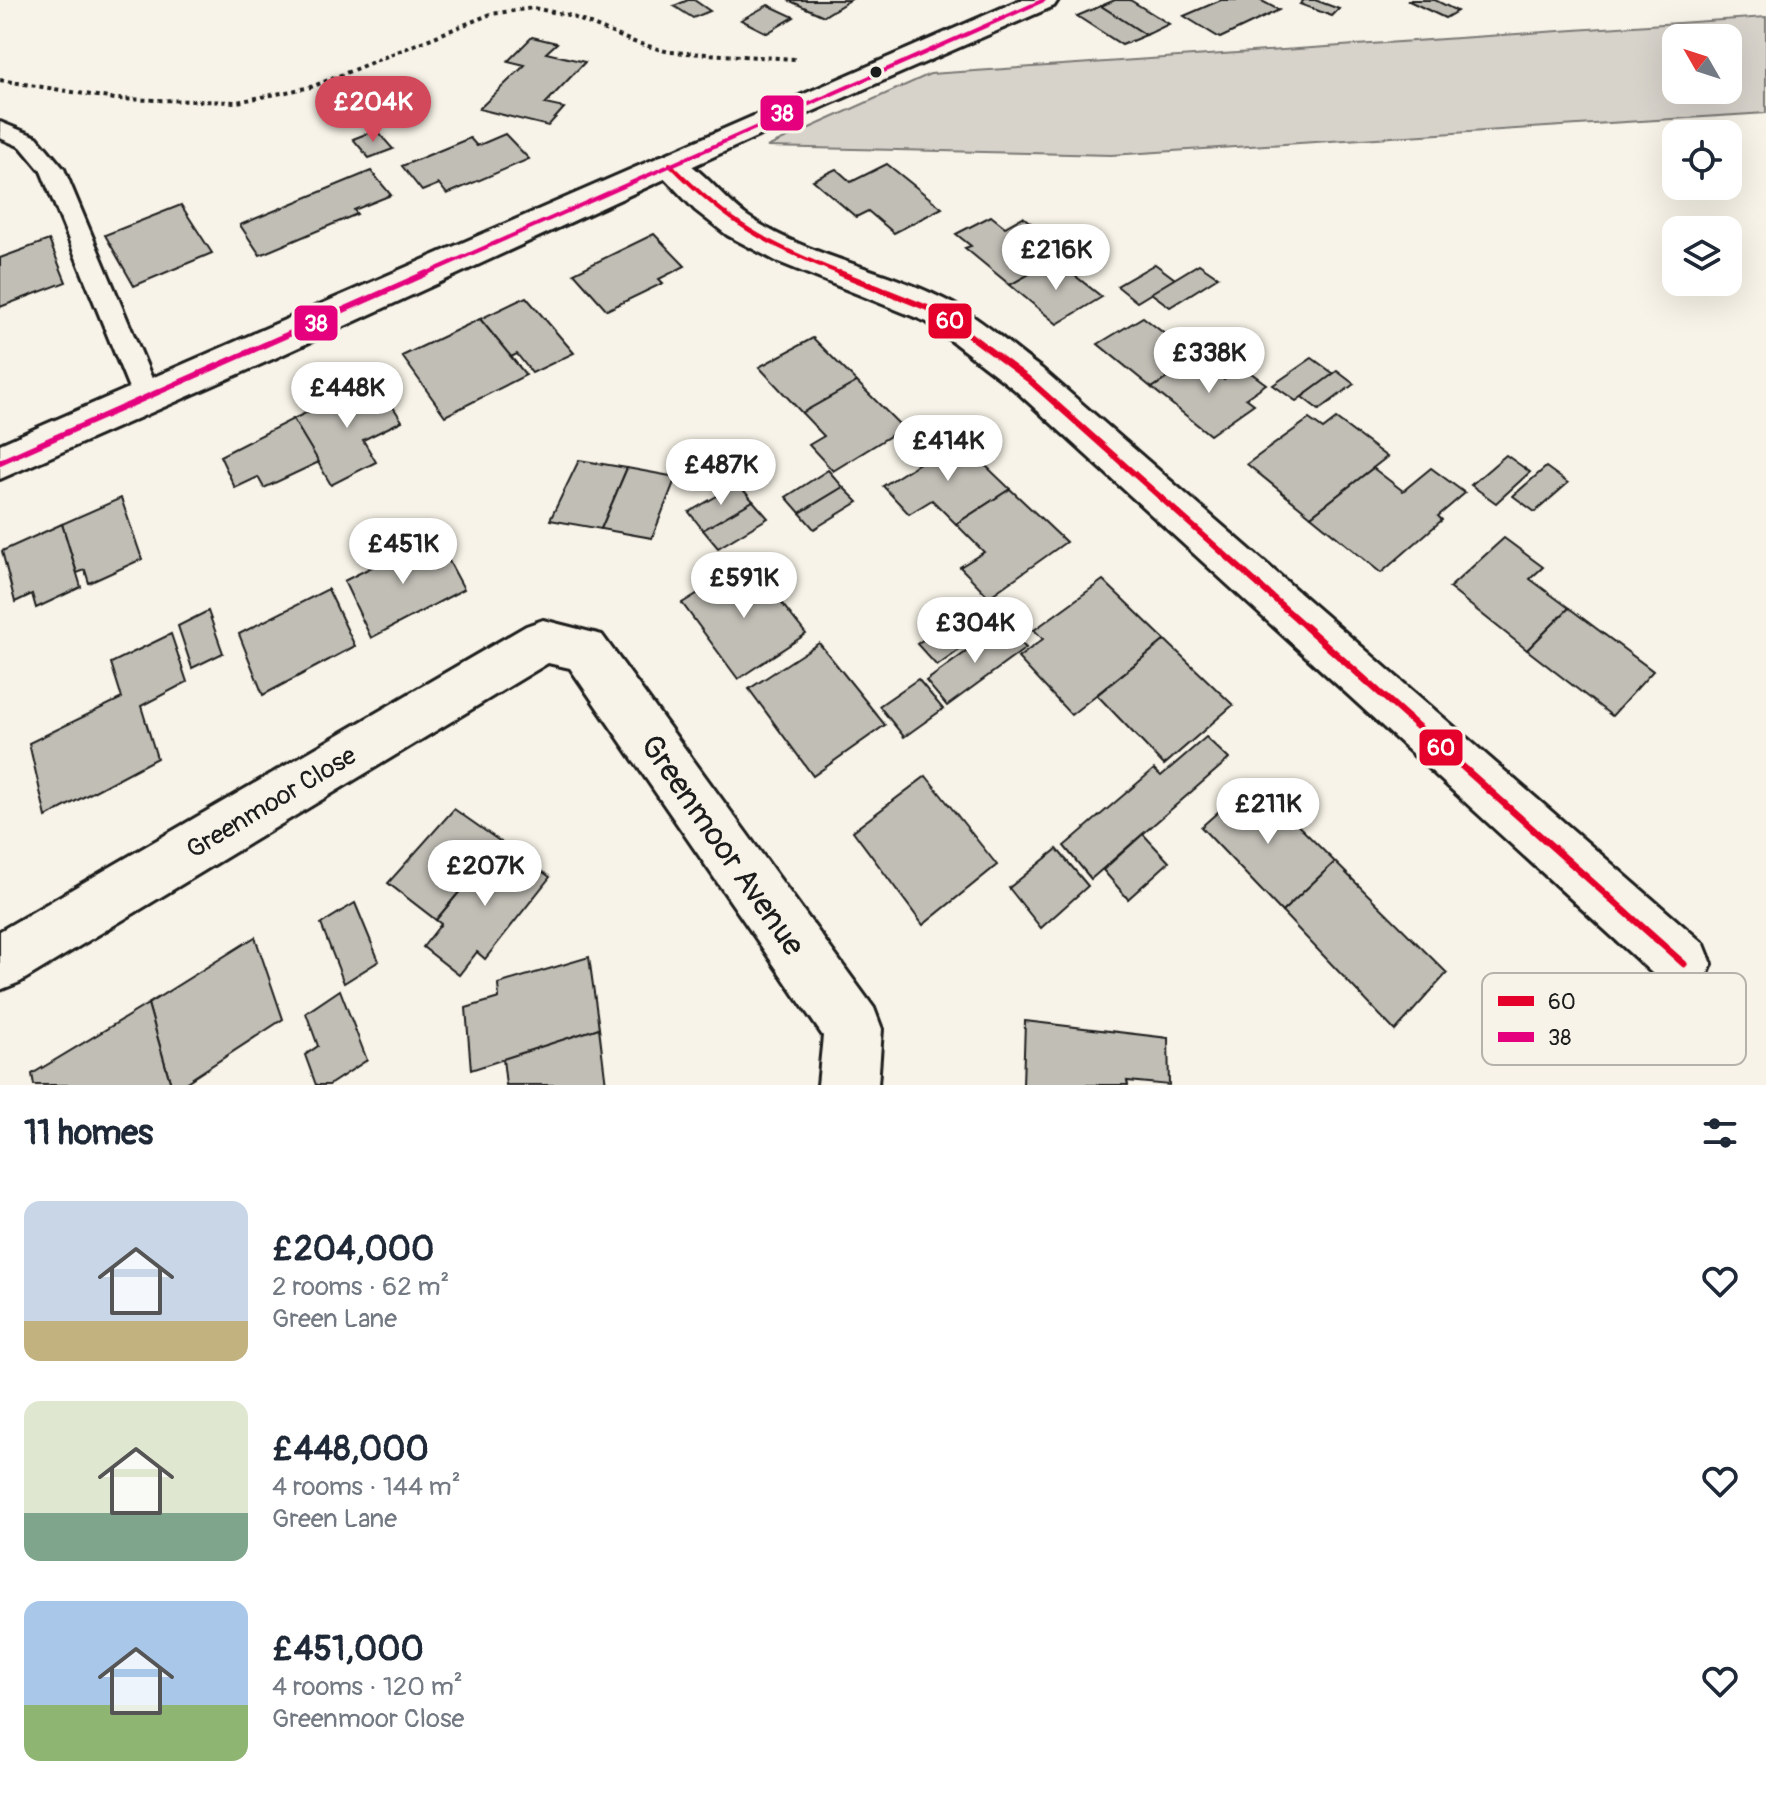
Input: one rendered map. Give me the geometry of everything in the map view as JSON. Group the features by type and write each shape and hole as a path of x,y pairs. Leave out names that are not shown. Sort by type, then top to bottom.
{"street":[{"path":"0,462 147,400 909,56 1044,0"},
{"path":"670,164 707,202 739,227 789,253 940,313 1028,379 1684,964"},
{"name":"Greenmoor Close","path":"0,962 543,641"},
{"name":"Greenmoor Avenue","path":"543,641 585,650 853,1029 848,1085"}],"lane":[{"path":"0,129 29,142 52,169 147,400"}],"path":[{"path":"0,80 68,93 190,102 255,101 308,88 489,16 536,7 559,9 651,48 690,55 800,59"}],"shaded area":[{"path":"1766,17 1766,113 1111,155 767,147 930,74 1662,24 1662,104 1742,104 1742,24 1663,24"}],"building":[{"path":"694,0 710,11 693,18 674,6"},
{"path":"788,0 850,0 824,16"},
{"path":"1115,0 1130,0 1169,24 1146,35 1101,6"},
{"path":"1221,0 1260,0 1279,10 1220,38 1184,16"},
{"path":"1304,0 1315,0 1339,9 1332,16 1300,4"},
{"path":"1407,0 1435,0 1457,11 1445,18"},
{"path":"768,5 794,17 767,33 741,20"},
{"path":"1101,6 1146,35 1122,45 1077,16"},
{"path":"532,37 557,43 546,53 585,62 545,104 564,108 548,126 479,109 525,65 508,61"},
{"path":"376,130 393,149 369,158 353,139"},
{"path":"505,134 529,159 447,194 439,184 422,191 402,166 470,138 477,146"},
{"path":"887,164 942,208 894,233 868,211 856,217 813,180 836,169 851,182"},
{"path":"371,171 391,195 354,210 357,214 260,255 240,225"},
{"path":"181,205 212,253 134,286 105,235"},
{"path":"991,216 1005,227 1023,217 1068,252 1010,285 965,248 971,246 956,234"},
{"path":"654,234 685,266 659,279 663,283 607,310 574,273"},
{"path":"49,240 66,282 0,307 0,258"},
{"path":"1055,260 1102,297 1057,324 1010,285"},
{"path":"1155,264 1175,279 1137,302 1117,286"},
{"path":"1199,264 1218,277 1170,307 1151,293"},
{"path":"526,297 574,353 532,373 517,354 511,357 480,319"},
{"path":"1143,317 1197,359 1152,388 1098,344"},
{"path":"480,319 526,375 445,416 402,356"},
{"path":"813,338 857,382 802,413 759,367"},
{"path":"1312,358 1334,374 1296,401 1273,385"},
{"path":"1197,359 1224,380 1243,367 1266,384 1246,398 1254,404 1210,435 1152,388"},
{"path":"1337,371 1354,384 1319,410 1302,397"},
{"path":"376,380 402,421 363,440 376,462 331,485 293,419"},
{"path":"857,382 903,428 833,471 809,445 824,436 802,413"},
{"path":"293,419 319,462 264,488 258,477 235,488 220,456"},
{"path":"1309,419 1323,429 1336,419 1387,457 1311,516 1247,464"},
{"path":"958,439 1010,489 956,524 932,500 909,514 883,486"},
{"path":"1506,455 1530,472 1496,503 1471,485"},
{"path":"579,460 627,468 601,529 550,520"},
{"path":"1546,467 1568,483 1535,512 1513,496"},
{"path":"627,468 676,477 652,538 601,529"},
{"path":"1373,468 1403,491 1431,468 1465,493 1438,516 1442,520 1381,573 1311,516"},
{"path":"828,470 843,487 800,513 786,497"},
{"path":"738,484 753,501 703,530 689,512"},
{"path":"843,487 858,502 814,529 800,513"},
{"path":"1010,489 1066,542 989,597 960,567 984,552 956,524"},
{"path":"121,498 142,559 89,583 85,570 77,573 62,524"},
{"path":"753,501 768,518 718,548 703,530"},
{"path":"62,524 81,587 36,608 32,594 15,602 2,551"},
{"path":"435,535 464,589 371,638 344,581"},
{"path":"1504,538 1543,567 1530,579 1569,608 1527,650 1449,588"},
{"path":"749,562 806,634 738,679 682,603"},
{"path":"1103,580 1165,640 1071,715 1018,658 1043,639 1034,630"},
{"path":"328,589 355,646 263,695 239,634"},
{"path":"978,602 997,623 937,666 917,644"},
{"path":"1569,608 1653,671 1612,716 1527,650"},
{"path":"208,611 223,653 192,668 178,626"},
{"path":"1003,625 1026,648 947,706 926,681"},
{"path":"171,634 187,682 141,706 157,758 46,817 29,743 122,698 111,663"},
{"path":"1165,640 1233,705 1164,765 1097,695"},
{"path":"819,643 885,725 813,776 749,689"},
{"path":"918,679 943,709 904,737 879,706"},
{"path":"1206,737 1229,759 1091,879 1064,846 1154,769 1161,776"},
{"path":"926,776 997,865 923,925 853,831"},
{"path":"1253,781 1335,862 1282,912 1201,827"},
{"path":"454,809 501,842 436,920 388,883"},
{"path":"1143,834 1169,862 1128,899 1103,870"},
{"path":"501,842 550,877 485,959 477,952 459,975 423,947 441,924 436,920"},
{"path":"1057,849 1088,886 1041,928 1009,888"},
{"path":"1335,862 1447,973 1395,1031 1282,912"},
{"path":"355,903 379,961 344,983 321,924"},
{"path":"255,937 283,1019 182,1085 171,1085 148,1004"},
{"path":"589,957 599,1028 471,1070 466,1008 499,998 498,984"},
{"path":"340,990 367,1060 329,1085 316,1085 305,1055 318,1046 306,1013"},
{"path":"148,1004 171,1085 34,1085 32,1074"},
{"path":"1025,1021 1168,1038 1169,1085 1127,1081 1128,1085 1023,1085"},
{"path":"599,1028 606,1085 506,1085 503,1059"}],"transit line":[{"name":"38","path":"0,462 782,113 1044,0"},
{"name":"60","path":"670,164 707,202 739,227 789,253 940,313 1028,379 1684,964"}]}
